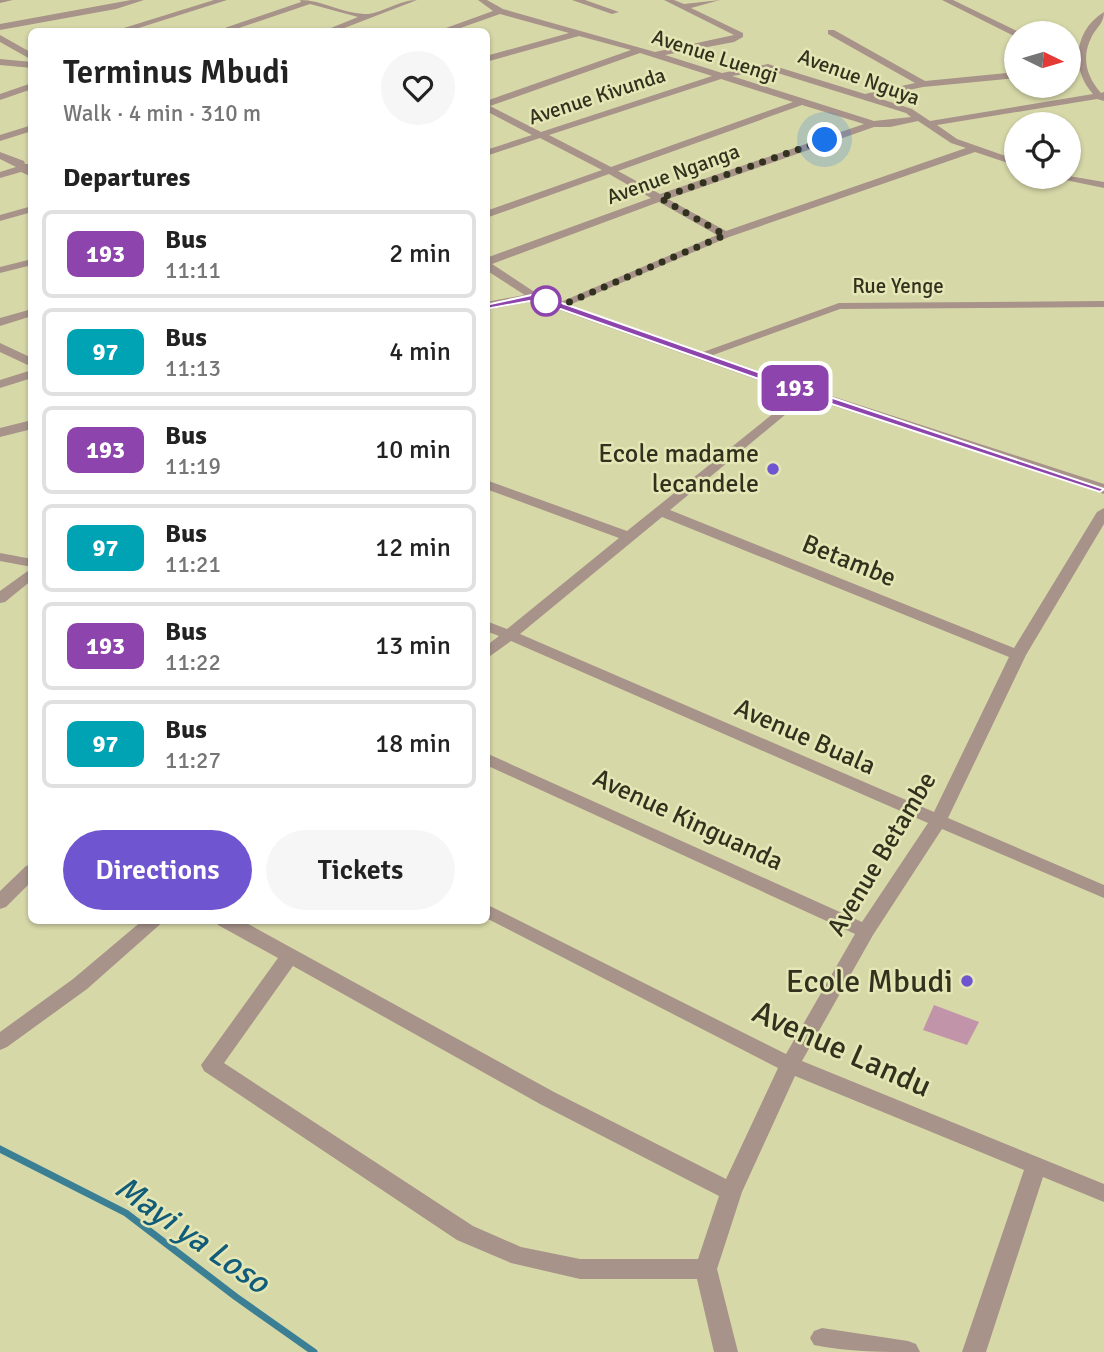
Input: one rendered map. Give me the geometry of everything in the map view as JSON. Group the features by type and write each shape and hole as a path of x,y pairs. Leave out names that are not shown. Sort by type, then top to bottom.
{"street":[{"path":"0,1 9,0"},
{"path":"0,27 116,7 140,0"},
{"path":"128,28 223,0"},
{"path":"336,28 413,0"},
{"name":"Avenue Luengi","path":"482,0 500,11 654,54 873,124 923,121 1102,97"},
{"path":"576,0 615,12"},
{"path":"654,54 734,39 740,35 668,0"},
{"path":"683,7 716,0"},
{"path":"946,0 1004,28"},
{"path":"229,28 308,1 366,17"},
{"path":"451,28 500,11"},
{"path":"1082,51 1088,32 1104,15"},
{"path":"831,32 923,84"},
{"path":"490,58 580,33"},
{"path":"0,38 28,54"},
{"path":"490,104 640,50"},
{"path":"0,62 28,65"},
{"name":"Avenue Nguya","path":"720,76 771,67 909,111 954,141 1004,159"},
{"path":"1082,74 1102,97"},
{"name":"Avenue Kivunda","path":"490,152 720,76"},
{"path":"868,96 923,84 1004,76"},
{"path":"0,97 28,87"},
{"path":"490,214 801,102"},
{"path":"490,107 725,235"},
{"name":"Avenue Nganga","path":"490,262 660,198 873,124"},
{"path":"0,138 28,129"},
{"path":"560,306 725,235 974,149"},
{"path":"0,155 26,166"},
{"path":"0,175 26,166"},
{"path":"1081,181 1104,185"},
{"path":"0,218 28,210"},
{"path":"0,270 28,263"},
{"path":"490,267 536,297 560,306 805,392 1104,489"},
{"path":"490,305 536,297"},
{"name":"Rue Yenge","path":"701,355 839,306 1104,304"},
{"path":"0,322 28,313"},
{"path":"0,347 28,361"},
{"path":"0,384 28,375"},
{"path":"490,651 805,392"},
{"path":"0,433 28,425"},
{"path":"490,485 629,537"},
{"name":"Betambe","path":"662,512 1018,655"},
{"name":"Avenue Betambe","path":"706,1269 732,1192 790,1065 866,931 938,821 1018,655 1104,512"},
{"path":"0,557 28,562"},
{"path":"0,599 28,575"},
{"name":"Avenue Buala","path":"490,627 1104,892"},
{"name":"Avenue Kinguanda","path":"490,760 866,931"},
{"path":"0,902 28,874"},
{"name":"Avenue Landu","path":"490,912 790,1065 1104,1193"},
{"path":"0,1042 80,984 151,924"},
{"path":"232,924 547,1098 732,1192"},
{"path":"289,957 211,1065 465,1233 508,1251 580,1269 706,1269 726,1352"},
{"path":"974,1352 1036,1165"},
{"path":"822,1338 908,1352"}],"building":[{"path":"934,1005 979,1022 967,1045 923,1030"}],"waterway":[{"name":"Mayi ya Loso","path":"0,1149 126,1213 236,1297 314,1352"}],"bus line":[{"name":"193","path":"490,305 536,297 805,392 1104,489"}],"place":[{"name":"Ecole madame lecandele","path":"773,469"},
{"name":"Ecole Mbudi","path":"967,981"}],"route":[{"path":"546,301 560,306 725,235 660,198 825,140"}]}
